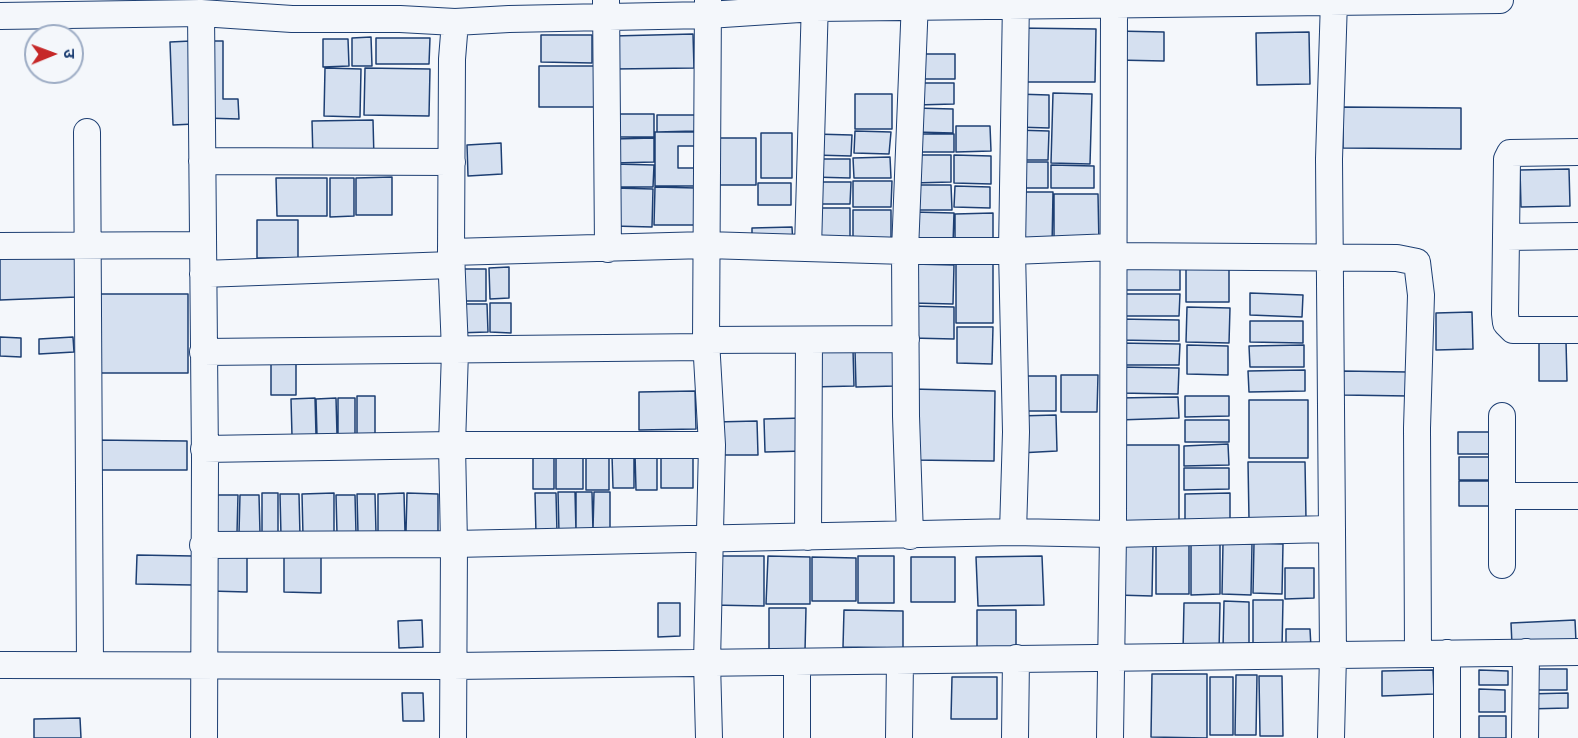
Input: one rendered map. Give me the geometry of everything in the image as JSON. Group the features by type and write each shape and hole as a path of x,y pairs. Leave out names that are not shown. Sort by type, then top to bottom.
{"street":[{"path":"0,16 67,8 400,10 455,22 509,9 708,8 915,3 1500,0"},
{"path":"1331,738 1333,655 1330,529 1329,159 1334,1"},
{"path":"910,536 906,416 905,251 915,3"},
{"path":"1013,532 1016,432 1012,251 1016,3"},
{"path":"1110,738 1117,3"},
{"path":"808,248 815,4"},
{"path":"708,8 706,344 712,445 709,738"},
{"path":"188,9 202,161 204,738"},
{"path":"606,9 608,249"},
{"path":"453,738 452,445 455,351 451,259 452,59 455,22"},
{"path":"87,132 90,665"},
{"path":"1578,152 1510,153 1507,159 1505,314 1508,326 1514,330 1578,330"},
{"path":"202,161 452,162"},
{"path":"1506,237 1578,236"},
{"path":"0,246 203,245"},
{"path":"203,273 706,245 905,251 1113,252 1408,259 1417,262 1421,295 1417,428 1419,654"},
{"path":"203,352 455,351 906,339"},
{"path":"808,537 809,340"},
{"path":"1502,416 1502,565"},
{"path":"204,448 712,445"},
{"path":"1503,496 1578,496"},
{"path":"204,545 454,544 1013,532 1113,534 1330,529"},
{"path":"1525,738 1526,652"},
{"path":"0,665 453,666 1578,652"},
{"path":"1447,653 1447,738"},
{"path":"1015,738 1016,658"},
{"path":"899,738 900,661"},
{"path":"797,662 797,738"}],"building":[{"path":"1017,28 1096,29 1095,82 1016,82"},
{"path":"1116,31 1164,32 1164,61 1116,60"},
{"path":"1309,32 1310,84 1257,85 1256,33"},
{"path":"693,34 694,68 614,69 613,36"},
{"path":"541,35 592,35 592,63 541,62"},
{"path":"371,37 372,66 352,66 352,38"},
{"path":"376,38 430,38 429,64 376,64"},
{"path":"323,39 348,39 349,66 323,67"},
{"path":"191,41 194,124 173,125 170,42"},
{"path":"204,41 223,41 223,99 238,99 239,119 204,118"},
{"path":"916,54 955,54 955,79 916,79"},
{"path":"539,66 596,66 596,107 539,107"},
{"path":"325,68 361,69 360,117 324,116"},
{"path":"365,68 430,69 429,116 364,115"},
{"path":"916,83 954,83 954,104 916,105"},
{"path":"1053,93 1092,94 1090,164 1051,163"},
{"path":"855,94 892,94 892,129 855,129"},
{"path":"1016,94 1049,95 1049,128 1015,127"},
{"path":"1343,107 1461,108 1461,149 1343,148"},
{"path":"915,108 953,109 953,133 915,132"},
{"path":"614,114 654,114 654,137 615,137"},
{"path":"657,115 695,115 695,131 657,132"},
{"path":"373,120 374,159 313,160 312,121"},
{"path":"956,126 990,126 991,151 956,152"},
{"path":"1015,130 1049,131 1048,160 1015,160"},
{"path":"855,131 891,132 889,154 854,153"},
{"path":"655,132 695,132 695,146 678,146 678,168 695,168 695,186 655,186"},
{"path":"761,133 792,133 792,178 761,178"},
{"path":"814,134 852,135 851,156 814,155"},
{"path":"914,134 954,134 954,152 914,152"},
{"path":"654,138 654,162 614,163 614,139"},
{"path":"716,138 756,138 756,185 716,185"},
{"path":"501,143 502,174 468,176 467,145"},
{"path":"912,155 951,155 951,182 913,183"},
{"path":"954,155 991,156 991,184 954,183"},
{"path":"890,157 891,178 854,178 853,158"},
{"path":"813,159 850,159 850,178 812,177"},
{"path":"1014,162 1048,162 1048,188 1014,188"},
{"path":"614,164 654,165 653,187 614,187"},
{"path":"1051,165 1094,166 1094,188 1051,188"},
{"path":"1569,169 1570,206 1521,207 1520,170"},
{"path":"392,177 392,215 356,215 356,178"},
{"path":"276,178 327,178 327,216 277,216"},
{"path":"330,178 354,178 354,216 330,217"},
{"path":"853,181 892,181 891,207 853,207"},
{"path":"812,182 851,182 850,204 812,204"},
{"path":"758,183 791,183 791,205 758,205"},
{"path":"913,185 951,185 952,210 913,210"},
{"path":"955,186 990,187 990,208 954,207"},
{"path":"655,187 696,188 696,225 654,225"},
{"path":"614,188 653,189 652,227 613,226"},
{"path":"1015,192 1053,192 1052,246 1014,245"},
{"path":"1054,194 1098,194 1099,245 1054,245"},
{"path":"812,208 850,208 850,245 811,244"},
{"path":"853,210 891,210 891,242 853,241"},
{"path":"913,212 954,213 953,244 912,244"},
{"path":"993,213 993,245 955,245 955,214"},
{"path":"257,220 298,220 298,258 257,258"},
{"path":"792,227 793,245 752,246 752,228"},
{"path":"76,255 77,297 0,300 0,258"},
{"path":"956,263 993,263 993,323 956,323"},
{"path":"1118,263 1180,264 1180,290 1118,290"},
{"path":"1186,263 1229,263 1229,302 1186,302"},
{"path":"913,264 954,265 953,304 912,303"},
{"path":"509,267 509,298 490,299 489,268"},
{"path":"454,269 486,269 486,301 454,301"},
{"path":"1250,293 1303,295 1302,317 1250,315"},
{"path":"92,294 188,294 188,373 92,373"},
{"path":"1118,294 1180,294 1179,316 1117,316"},
{"path":"490,303 511,303 511,333 490,332"},
{"path":"454,304 487,304 488,332 455,333"},
{"path":"911,306 954,307 954,339 911,338"},
{"path":"1187,307 1230,308 1229,343 1186,342"},
{"path":"1472,312 1473,349 1436,350 1436,313"},
{"path":"1118,319 1179,320 1179,341 1117,340"},
{"path":"1250,321 1303,321 1303,343 1250,342"},
{"path":"957,327 993,327 992,364 957,363"},
{"path":"0,337 21,338 21,357 0,356"},
{"path":"73,337 74,352 39,354 39,339"},
{"path":"1566,341 1567,381 1539,381 1539,342"},
{"path":"1118,343 1180,344 1179,365 1117,365"},
{"path":"1187,345 1228,346 1228,375 1187,374"},
{"path":"1304,345 1304,367 1250,367 1249,346"},
{"path":"896,349 896,386 856,387 855,350"},
{"path":"812,350 853,350 854,386 812,387"},
{"path":"271,357 296,357 296,395 271,395"},
{"path":"1118,367 1179,368 1178,394 1118,393"},
{"path":"1305,370 1305,391 1249,392 1248,371"},
{"path":"1342,371 1408,372 1408,396 1342,395"},
{"path":"1061,375 1098,375 1097,412 1061,412"},
{"path":"1016,376 1056,376 1056,411 1017,411"},
{"path":"912,389 995,391 994,461 910,460"},
{"path":"695,391 696,429 639,430 639,392"},
{"path":"357,396 375,396 375,434 357,434"},
{"path":"1185,396 1229,396 1229,416 1185,417"},
{"path":"1178,397 1179,418 1118,420 1118,398"},
{"path":"315,398 316,435 292,436 291,399"},
{"path":"336,398 337,435 317,436 316,399"},
{"path":"338,398 355,398 355,434 338,435"},
{"path":"1249,400 1308,400 1308,458 1249,458"},
{"path":"1056,415 1057,451 1019,453 1018,416"},
{"path":"804,418 805,451 765,452 764,419"},
{"path":"1185,420 1229,420 1229,442 1185,442"},
{"path":"757,421 758,455 716,455 715,422"},
{"path":"1458,432 1496,432 1496,454 1458,454"},
{"path":"92,440 187,441 187,470 92,470"},
{"path":"1228,444 1229,465 1184,466 1184,446"},
{"path":"1119,445 1179,445 1179,522 1119,522"},
{"path":"556,451 583,451 583,489 556,489"},
{"path":"586,451 609,451 609,490 586,490"},
{"path":"661,451 693,451 693,488 661,488"},
{"path":"533,452 554,452 554,489 533,489"},
{"path":"657,453 657,490 636,490 635,454"},
{"path":"634,454 634,488 613,488 612,455"},
{"path":"1459,457 1497,457 1497,480 1459,480"},
{"path":"1248,462 1305,462 1306,519 1249,519"},
{"path":"1184,468 1229,468 1229,489 1184,490"},
{"path":"1459,481 1497,481 1497,506 1459,506"},
{"path":"558,492 575,492 576,532 559,533"},
{"path":"576,492 592,492 593,532 576,532"},
{"path":"594,492 610,492 610,529 593,529"},
{"path":"262,493 278,493 278,536 262,536"},
{"path":"334,493 334,535 303,536 302,494"},
{"path":"404,493 405,533 378,533 378,494"},
{"path":"407,493 438,494 438,533 406,532"},
{"path":"535,493 556,493 557,533 536,534"},
{"path":"1230,493 1230,524 1185,525 1185,494"},
{"path":"280,494 299,494 300,536 281,536"},
{"path":"357,494 375,494 376,533 358,533"},
{"path":"210,495 238,495 237,533 210,532"},
{"path":"240,495 259,495 260,533 239,533"},
{"path":"336,495 355,495 356,533 337,534"},
{"path":"1223,543 1252,544 1251,595 1222,594"},
{"path":"1254,543 1283,544 1282,594 1253,593"},
{"path":"1117,544 1153,544 1152,596 1116,595"},
{"path":"1156,544 1189,544 1189,594 1156,594"},
{"path":"1191,544 1220,544 1220,594 1191,595"},
{"path":"210,552 247,552 247,592 210,591"},
{"path":"284,554 321,554 321,593 284,592"},
{"path":"137,555 193,556 192,585 136,584"},
{"path":"712,556 764,556 764,606 711,605"},
{"path":"768,556 810,557 810,604 766,604"},
{"path":"858,556 894,556 894,603 858,603"},
{"path":"1042,556 1044,605 978,606 976,557"},
{"path":"812,557 856,558 856,601 812,601"},
{"path":"911,557 955,557 955,602 911,602"},
{"path":"1285,568 1314,568 1314,598 1285,599"},
{"path":"1253,600 1283,600 1282,648 1253,648"},
{"path":"1224,601 1249,602 1249,649 1223,649"},
{"path":"658,603 680,603 680,636 658,637"},
{"path":"1184,603 1220,603 1219,652 1183,652"},
{"path":"769,608 806,608 805,651 769,650"},
{"path":"844,610 903,611 903,648 843,647"},
{"path":"977,610 1016,610 1016,650 977,650"},
{"path":"422,620 423,647 399,648 398,621"},
{"path":"1575,620 1576,642 1512,645 1511,623"},
{"path":"1286,629 1310,629 1311,648 1286,648"},
{"path":"1527,669 1567,669 1567,690 1527,690"},
{"path":"1433,670 1434,694 1382,696 1382,671"},
{"path":"1479,670 1508,671 1508,685 1479,685"},
{"path":"1152,674 1207,674 1207,738 1151,737"},
{"path":"1236,675 1257,675 1256,735 1235,735"},
{"path":"1259,676 1282,676 1283,736 1260,736"},
{"path":"952,677 997,677 997,719 951,719"},
{"path":"1210,677 1233,677 1233,735 1210,735"},
{"path":"1479,689 1505,690 1505,712 1479,712"},
{"path":"402,693 423,693 424,721 403,721"},
{"path":"1568,693 1568,708 1526,709 1526,694"},
{"path":"1479,716 1506,716 1506,738 1479,738"},
{"path":"80,718 81,738 34,738 34,719"}]}
